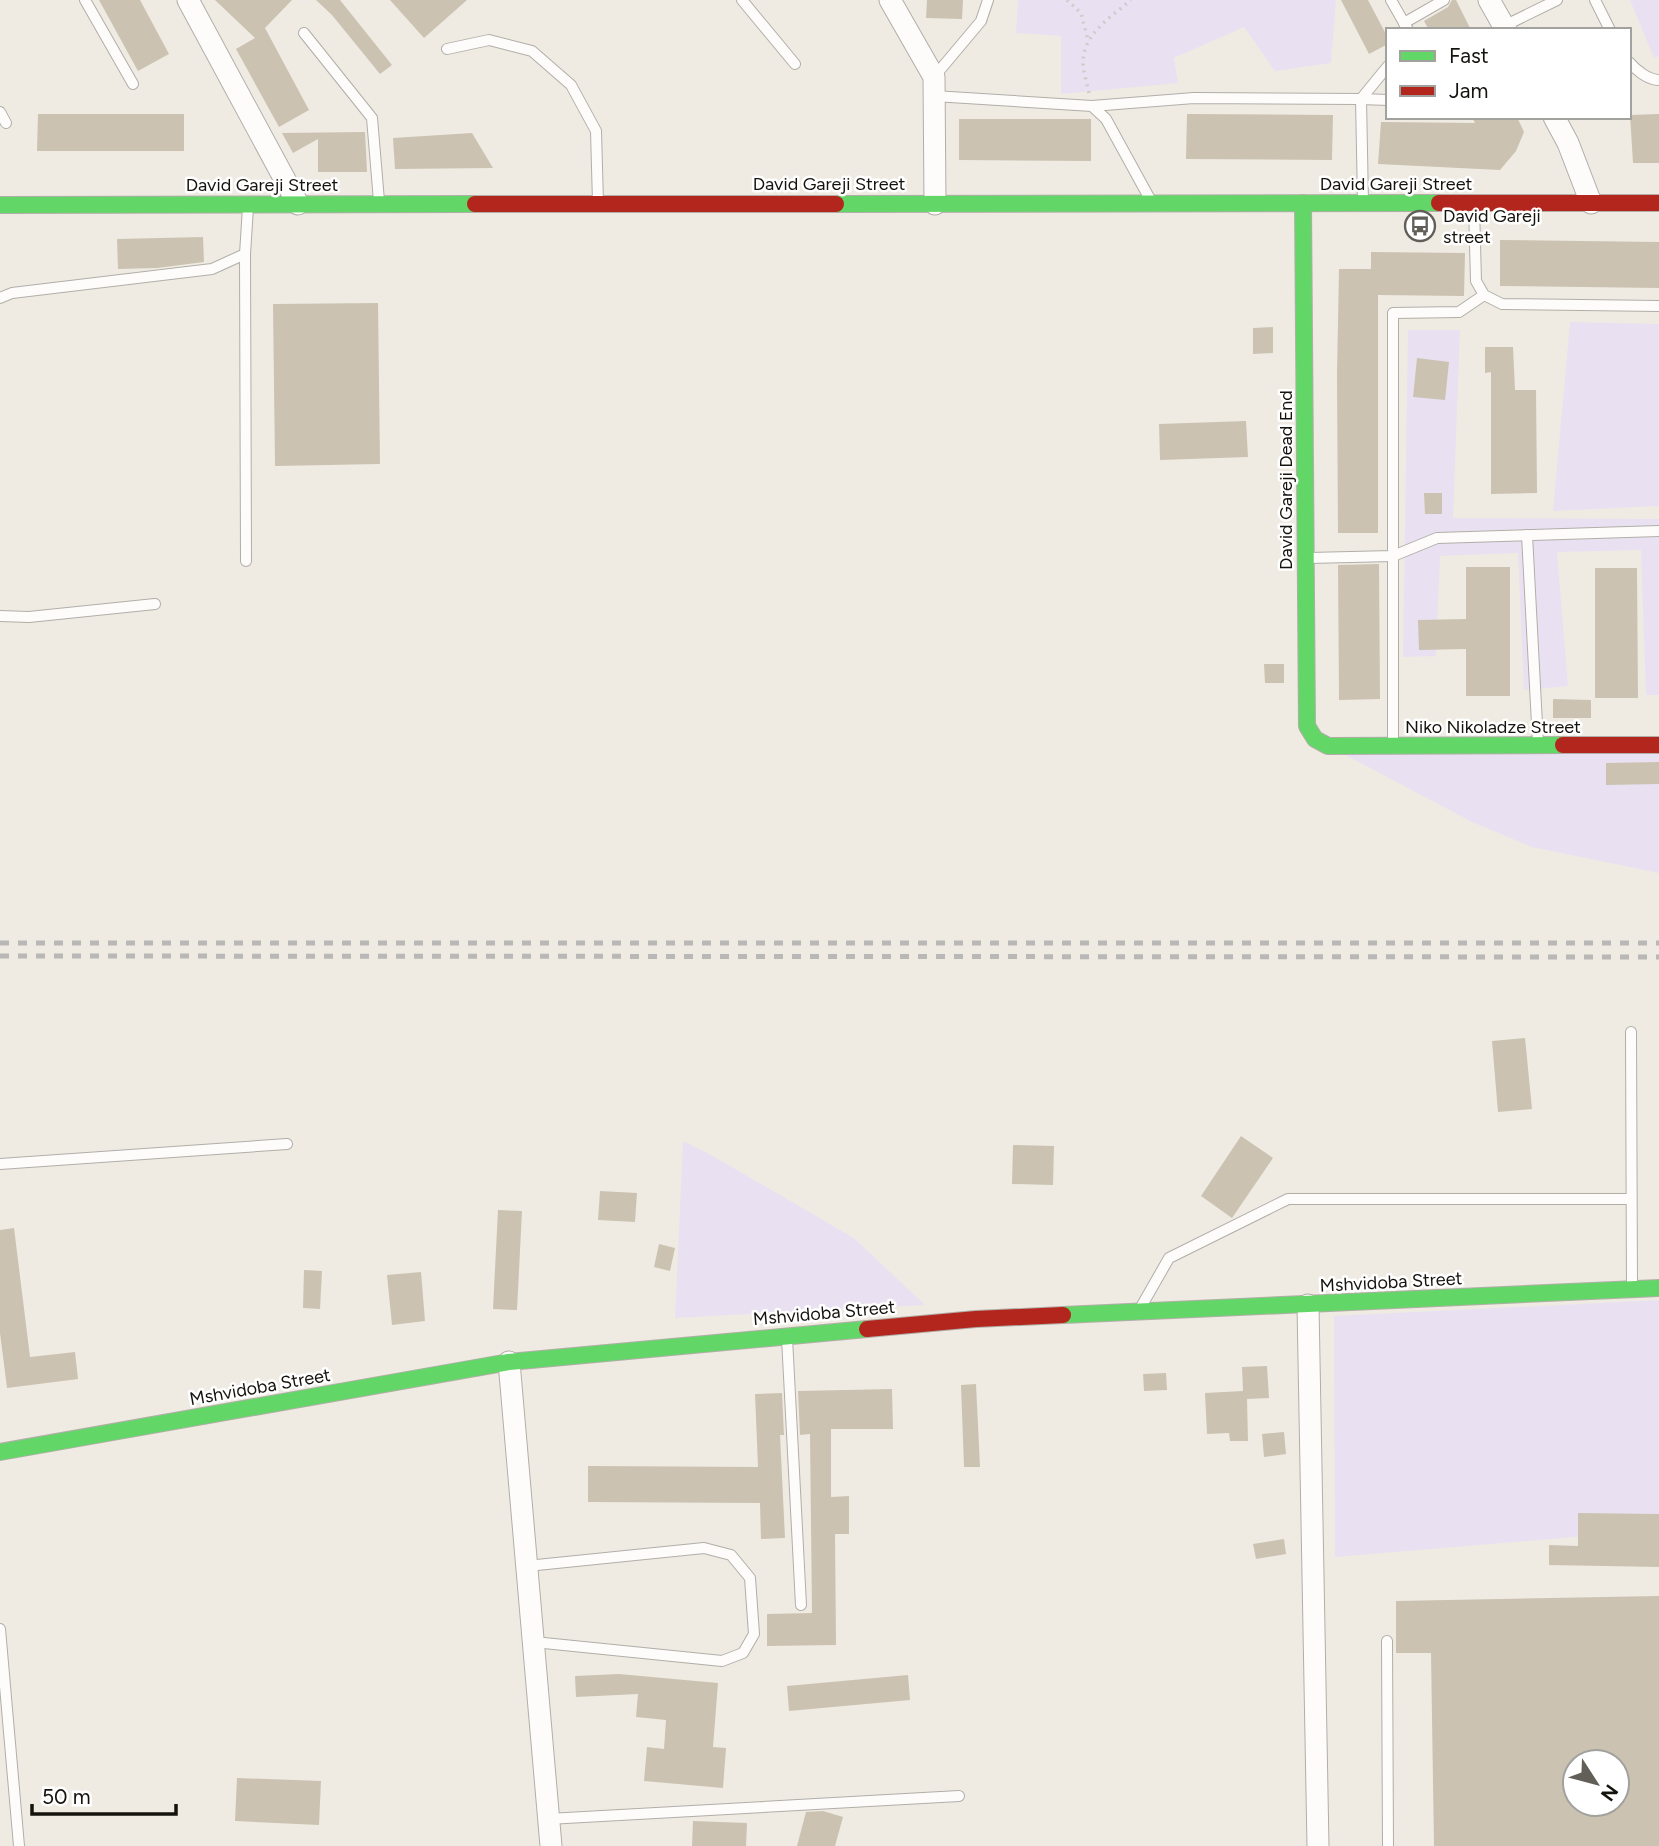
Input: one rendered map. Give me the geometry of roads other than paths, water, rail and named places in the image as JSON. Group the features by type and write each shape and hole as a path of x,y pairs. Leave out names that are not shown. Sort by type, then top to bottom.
{"main road":[{"name":"David Gareji Dead End","path":"1303,203 1307,726 1315,739 1328,746"},
{"name":"David Gareji Street","path":"0,205 1659,203"},
{"name":"Niko Nikoladze Street","path":"1328,746 1659,745"},
{"name":"Mshvidoba Street","path":"0,1452 509,1362 976,1319 1659,1288"}],"street":[{"path":"188,0 298,204"},
{"path":"890,0 934,86 936,204"},
{"path":"1489,0 1505,28"},
{"path":"1554,119 1568,143 1591,203"},
{"path":"1308,1305 1318,1846"},
{"path":"509,1362 551,1846"}],"lane":[{"path":"85,0 133,84"},
{"path":"742,0 795,64"},
{"path":"988,0 981,21 934,86 1091,106 1194,98 1386,100"},
{"path":"1391,0 1406,26 1444,0"},
{"path":"1505,28 1557,0"},
{"path":"1595,0 1609,28"},
{"path":"304,33 372,118 379,204"},
{"path":"447,49 489,40 531,51 571,85 596,131 598,204"},
{"path":"1631,64 1654,80 1659,80"},
{"path":"1363,203 1361,99 1386,68"},
{"path":"1091,106 1107,120 1152,203"},
{"path":"0,112 6,123"},
{"path":"1474,203 1476,281 1484,295 1502,304 1659,306"},
{"path":"246,561 245,254 248,204"},
{"path":"0,298 12,293 212,269 245,254"},
{"path":"1393,746 1393,313 1459,312 1484,295"},
{"path":"1306,558 1393,556 1437,538 1659,531"},
{"path":"1527,535 1538,746"},
{"path":"0,616 29,617 155,604"},
{"path":"1631,1032 1632,1289"},
{"path":"0,1164 287,1144"},
{"path":"1138,1312 1169,1258 1287,1199 1631,1199"},
{"path":"787,1336 801,1605"},
{"path":"527,1566 704,1548 731,1555 750,1578 754,1634 743,1653 722,1661 534,1642"},
{"path":"0,1629 5,1746 19,1846"},
{"path":"1387,1641 1388,1846"},
{"path":"548,1819 959,1796"}],"railway":[{"path":"0,943 1659,943"},
{"path":"0,956 1659,957"}],"place":[{"name":"David Gareji street","path":"1420,226"}]}
